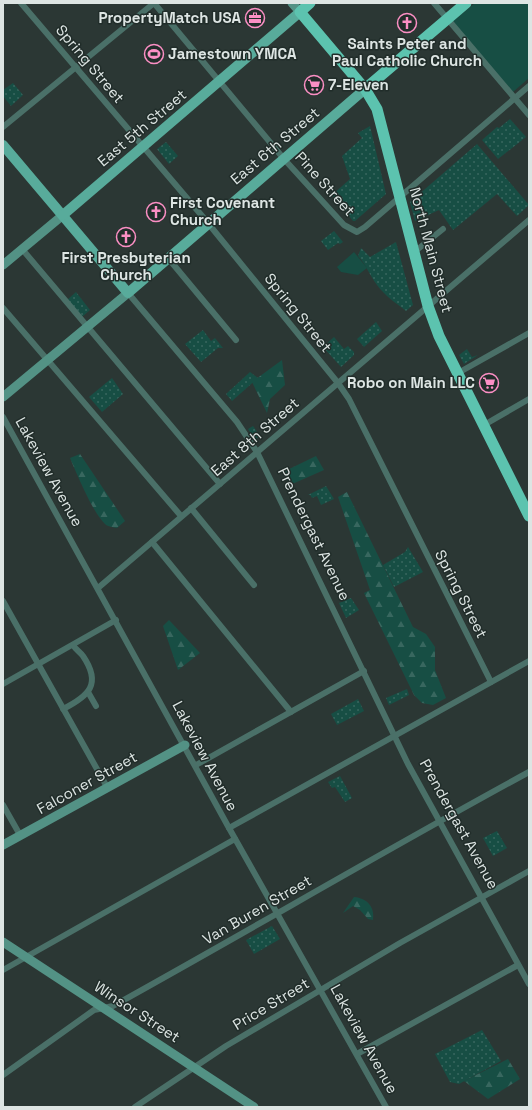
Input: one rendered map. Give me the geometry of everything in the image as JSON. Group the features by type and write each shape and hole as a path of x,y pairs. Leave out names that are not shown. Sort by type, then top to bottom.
{"highway":[{"path":"300,12 310,3"},
{"path":"365,89 466,3"},
{"name":"North Main Street","path":"300,12 365,89 375,104 381,122 428,306 440,336 458,373 526,503 529,516"},
{"path":"376,79 374,88 384,120 381,122"}],"main road":[{"name":"East 5th Street","path":"63,215 300,12"},
{"name":"East 6th Street","path":"128,293 365,89"},
{"name":"Prendergast Avenue","path":"3,144 128,293"}],"street":[{"name":"Spring Street","path":"21,3 208,223 349,398 491,682"},
{"path":"3,127 154,3"},
{"name":"Pine Street","path":"154,3 284,159 344,225 357,232 400,196"},
{"name":"North Main Street","path":"292,3 300,12"},
{"path":"434,3 529,116"},
{"path":"400,196 529,86"},
{"name":"East 5th Street","path":"3,265 63,215"},
{"name":"East 8th Street","path":"98,588 529,220"},
{"path":"414,252 443,229"},
{"path":"22,249 220,484"},
{"path":"168,258 236,340"},
{"name":"East 6th Street","path":"3,397 128,293"},
{"name":"Prendergast Avenue","path":"128,293 237,422 257,452 394,735 529,984"},
{"path":"3,308 182,516"},
{"path":"458,373 529,333"},
{"path":"484,425 529,399"},
{"name":"Lakeview Avenue","path":"3,417 196,765 235,839 358,1054 386,1107"},
{"path":"191,508 254,585"},
{"path":"152,542 291,713"},
{"path":"3,601 107,787"},
{"path":"3,684 116,620"},
{"path":"63,709 77,702 88,692 94,682 93,674 83,656 73,644"},
{"path":"229,828 529,661"},
{"path":"196,765 364,671"},
{"path":"88,692 96,706"},
{"name":"Falconer Street","path":"3,845 185,745"},
{"name":"Van Buren Street","path":"3,1075 94,1010 112,1007 529,772"},
{"path":"3,805 20,835"},
{"path":"3,970 25,956 235,839"},
{"name":"Price Street","path":"135,1107 194,1067 321,989 529,871"},
{"name":"Winsor Street","path":"3,942 254,1107"},
{"path":"358,1054 518,965"}],"green space":[{"path":"475,3 529,3 529,78 513,92 454,25 453,21"},
{"path":"13,83 23,95 11,106 3,96 3,90"},
{"path":"510,119 526,137 498,159 482,140 497,127 499,128"},
{"path":"370,126 386,194 355,221 353,221 332,195 350,179 342,156 362,138 358,133"},
{"path":"166,142 178,156 169,164 157,149"},
{"path":"477,144 529,205 517,216 497,194 453,230 439,210 415,221 410,202"},
{"path":"334,231 343,242 340,244 338,243 328,250 321,241"},
{"path":"396,242 413,305 406,311 380,289 358,256 361,248 370,257"},
{"path":"354,252 367,268 358,275 341,272 337,267"},
{"path":"76,292 90,310 82,317 67,300"},
{"path":"376,322 382,331 364,347 357,339"},
{"path":"203,330 211,341 215,338 223,348 218,348 201,362 185,344"},
{"path":"334,337 344,349 348,346 354,352 354,355 341,367 323,347"},
{"path":"467,349 472,357 478,355 464,364 459,355"},
{"path":"282,360 285,385 270,399 267,413 252,382"},
{"path":"250,372 258,378 232,401 226,394"},
{"path":"112,378 123,394 102,412 89,397"},
{"path":"253,426 260,436 256,439 253,436 254,434 252,435 248,429"},
{"path":"80,454 125,521 117,528 105,524 100,519 86,493 70,458"},
{"path":"316,456 324,470 290,485 283,472"},
{"path":"326,486 334,499 321,505 317,496 312,498 308,495"},
{"path":"347,492 413,627 426,634 435,647 435,670 446,698 433,705 422,703 414,695 364,593 370,590 338,497"},
{"path":"408,547 423,572 394,587 383,565 405,552"},
{"path":"351,598 359,610 346,618 339,603"},
{"path":"169,620 200,653 178,670 163,626"},
{"path":"407,689 409,695 389,705 386,698"},
{"path":"358,699 364,711 337,725 331,714"},
{"path":"340,776 352,798 345,802 335,787 332,788 328,782"},
{"path":"497,831 507,848 493,856 483,838"},
{"path":"354,897 363,899 369,904 373,911 373,920 368,919 360,910 353,906 343,913"},
{"path":"272,926 280,939 254,954 246,940"},
{"path":"482,1030 501,1061 459,1084 450,1082 435,1054"},
{"path":"508,1059 520,1079 488,1099 464,1081"}],"place":[{"name":"PropertyMatch USA","path":"255,18"},
{"name":"Saints Peter and Paul Catholic Church","path":"407,23"},
{"name":"Jamestown YMCA","path":"154,54"},
{"name":"7-Eleven","path":"314,85"},
{"name":"First Covenant Church","path":"156,212"},
{"name":"First Presbyterian Church","path":"126,237"},
{"name":"Robo on Main LLC","path":"489,383"}]}
